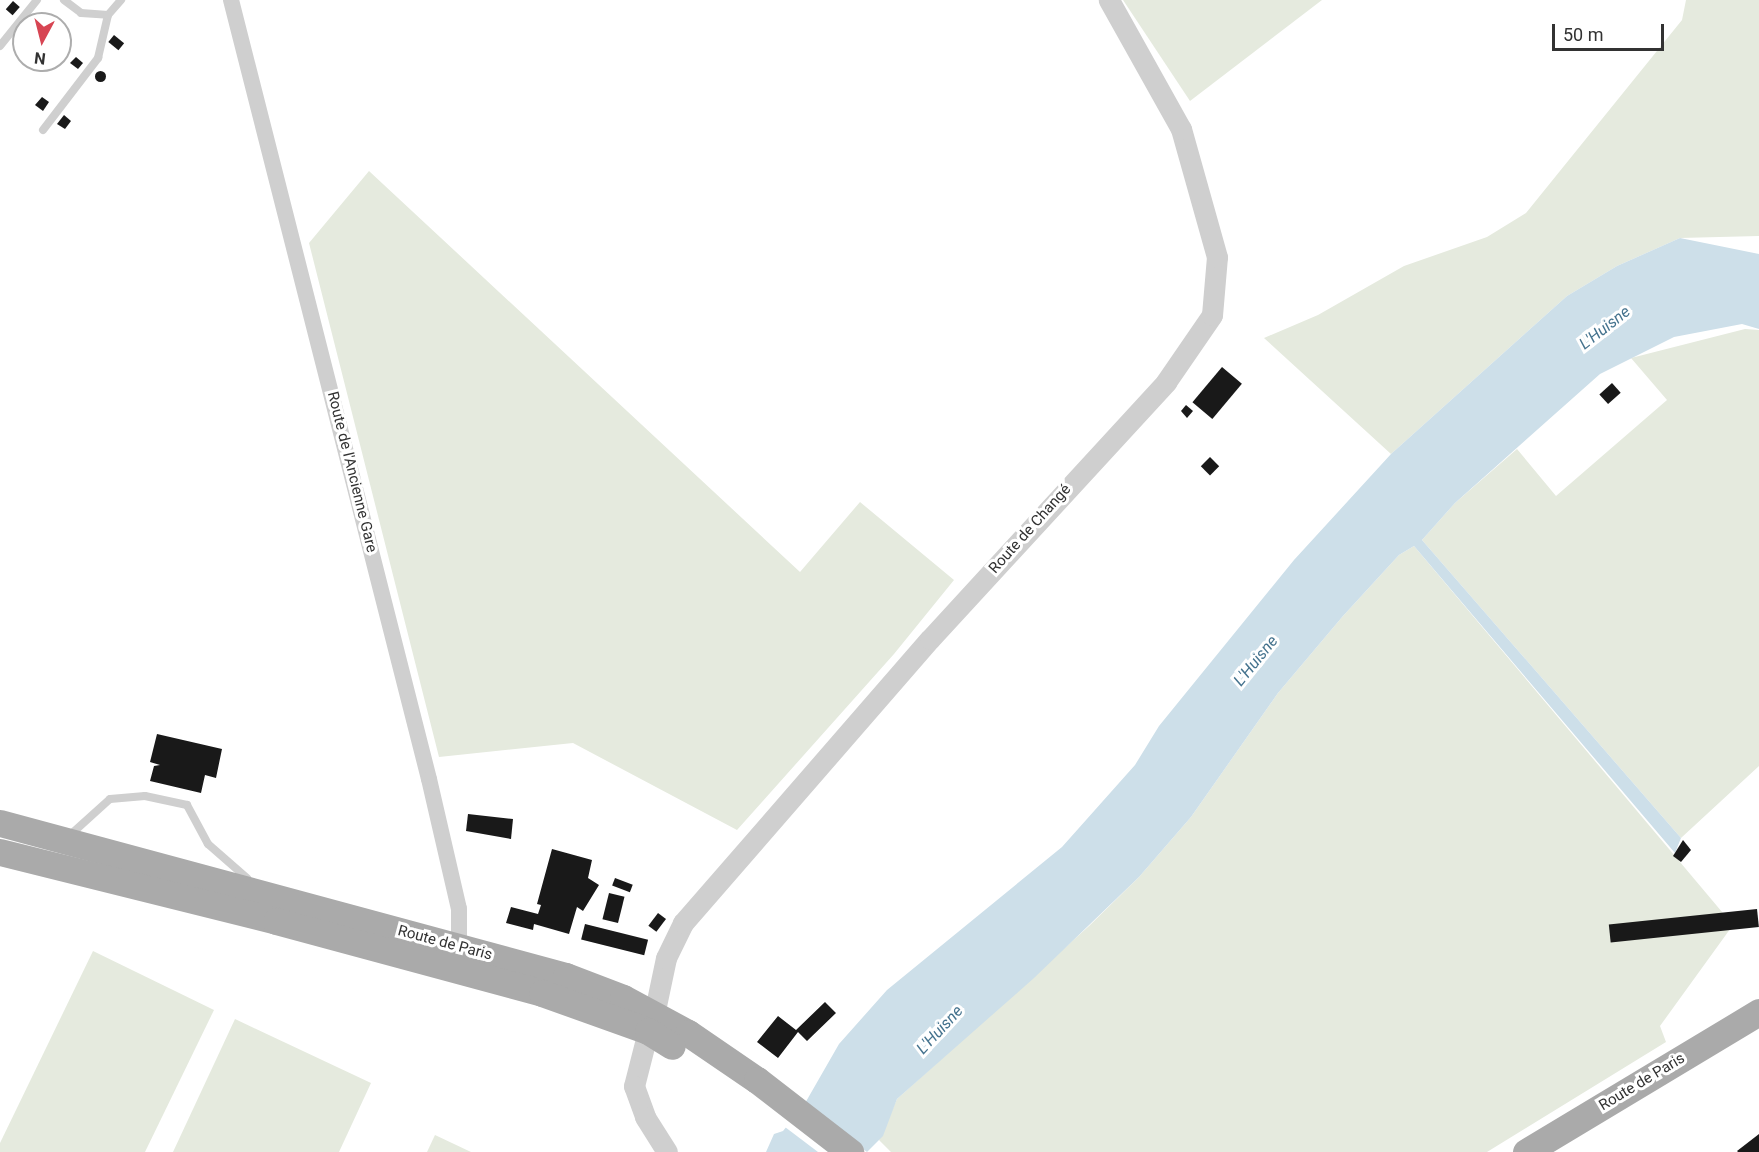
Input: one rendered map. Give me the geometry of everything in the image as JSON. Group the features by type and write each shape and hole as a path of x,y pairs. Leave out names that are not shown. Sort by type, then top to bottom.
{"main road":[{"name":"Route de Paris","path":"0,823 566,976 651,1023 850,1152"},
{"name":"Route de Paris","path":"0,852 451,968 651,1023"},
{"name":"Route de Paris","path":"1526,1152 1759,1012"},
{"name":"Route de Paris","path":"783,1108 830,1152"}],"street":[{"name":"Route de l'Ancienne Gare","path":"231,0 429,779 459,909 459,947"},
{"name":"Route de Changé","path":"667,1152 645,1117 634,1086 634,1072 651,1023 666,958 683,923 930,639 1166,382 1212,315 1217,257 1181,129 1109,0"}],"lane":[{"path":"0,46 37,0"},
{"path":"64,0 81,13 108,15"},
{"path":"43,130 98,58 108,15 121,0"},
{"path":"66,841 111,799 145,796 187,805 208,844 241,876 296,896 313,908"}],"shaded area":[{"path":"1123,0 1322,0 1190,101"},
{"path":"1686,0 1759,0 1759,236 1680,238 1617,266 1567,296 1391,454 1264,338 1318,315 1404,266 1487,237 1526,213 1682,20"},
{"path":"369,171 800,572 860,502 954,580 894,654 737,830 573,743 439,757 309,243"},
{"path":"1745,329 1759,330 1759,766 1681,838 1422,540 1455,503 1517,449 1556,496 1667,400 1631,358"},
{"path":"1414,546 1733,925 1660,1026 1666,1042 1487,1152 891,1152 879,1140 897,1099 1089,926 1139,877 1191,817 1278,693 1343,616 1399,555"},
{"path":"93,951 214,1010 145,1152 0,1152 0,1143"},
{"path":"235,1019 371,1083 339,1152 173,1152"},
{"path":"435,1135 471,1152 427,1152"}],"water":[{"name":"L'Huisne","path":"1680,238 1759,254 1759,329 1742,324 1674,337 1600,374 1455,503 1422,540 1681,838 1675,853 1414,546 1399,555 1343,616 1278,693 1191,817 1139,877 1034,978 897,1099 883,1136 867,1152 766,1152 774,1134 783,1131 804,1105 839,1044 887,990 1062,847 1135,765 1159,726 1294,560 1391,454 1567,296 1617,266"}],"pier":[{"path":"803,1103 867,1152 818,1152 785,1127"}],"building":[{"path":"13,1 20,7 15,12 12,12 12,15 6,9"},
{"path":"114,35 124,43 118,50 108,42"},
{"path":"76,57 83,63 78,69 72,64"},
{"path":"100,70 106,76 100,82 94,76"},
{"path":"42,97 49,102 43,111 35,105"},
{"path":"64,115 71,121 65,129 57,124"},
{"path":"1222,367 1242,384 1212,419 1192,402"},
{"path":"1612,383 1621,393 1608,404 1599,394"},
{"path":"1186,405 1193,411 1187,418 1181,411"},
{"path":"1210,457 1219,466 1210,475 1201,466"},
{"path":"157,734 222,749 216,778 205,775 201,793 150,781 154,766 160,765 150,762"},
{"path":"468,814 513,819 511,839 466,831"},
{"path":"1683,840 1691,850 1681,862 1673,856"},
{"path":"552,849 592,860 588,878 599,885 583,911 577,907 569,934 534,924 533,930 506,923 511,907 538,914 541,905 537,904"},
{"path":"615,878 633,885 630,892 612,885"},
{"path":"609,893 625,897 618,923 602,919"},
{"path":"1757,909 1759,927 1611,942 1609,925"},
{"path":"658,913 666,919 656,932 648,926"},
{"path":"585,924 648,940 644,955 581,940"},
{"path":"825,1002 836,1013 807,1041 798,1032 778,1058 757,1042 778,1016 796,1030"},
{"path":"1759,1134 1759,1152 1737,1151"}]}
